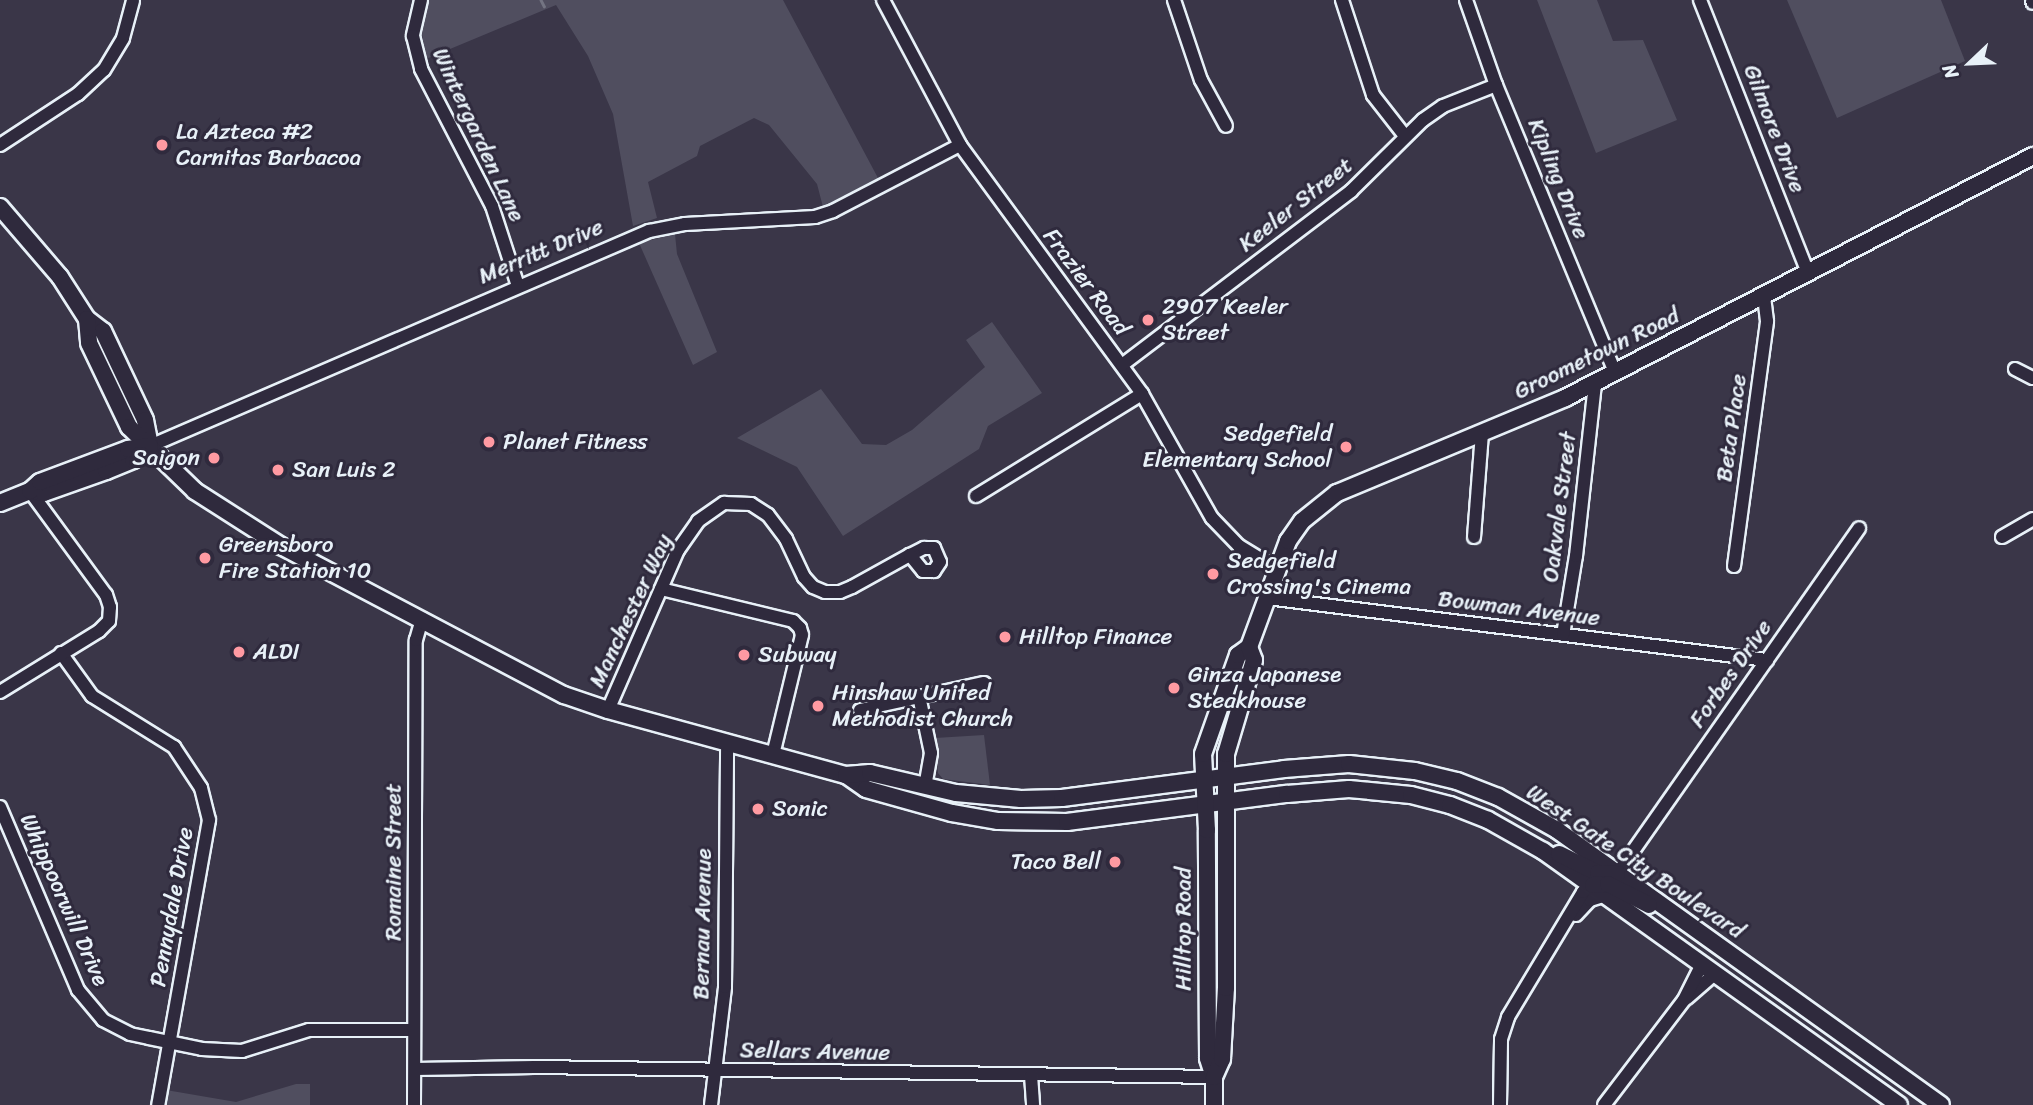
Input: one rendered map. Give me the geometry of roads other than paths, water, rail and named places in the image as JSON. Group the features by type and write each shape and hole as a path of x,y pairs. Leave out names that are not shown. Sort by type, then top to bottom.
{"main road":[{"name":"Groometown Road","path":"1204,780 1203,759 1207,738 1238,655 1249,647 1277,569 1295,530 1327,498 1482,434 1595,383 2033,156"},
{"path":"0,207 60,277 87,319 103,331 145,420 149,446"},
{"name":"Merritt Drive","path":"0,503 30,492 40,482 128,449 149,446"},
{"name":"West Gate City Boulevard","path":"149,446 195,491 281,546 422,619 519,674 564,695 608,710 846,775 866,789 954,813 998,821 1067,822 1341,789 1398,793 1450,805 1525,839 1899,1105"},
{"name":"Groometown Road","path":"1225,802 1227,744 1254,660 1249,647"},
{"name":"West Gate City Boulevard","path":"846,775 870,773 977,796 1043,799 1349,764 1436,775 1478,789 1517,807 1611,869 1941,1105"},
{"name":"Hilltop Road","path":"1204,780 1208,1058 1214,1077 1214,1105"},
{"name":"Hilltop Road","path":"1214,1077 1222,1059 1226,988 1225,802"},
{"path":"1525,839 1598,873 1611,869"},
{"path":"1591,885 1608,884 1683,921"}],"street":[{"path":"0,145 71,99 104,70 123,38 133,0"},
{"name":"Wintergarden Lane","path":"421,0 413,36 421,69 492,206 519,286"},
{"name":"Frazier Road","path":"883,0 960,145 1142,394 1170,438 1212,518 1239,546 1277,569"},
{"path":"1174,0 1201,80 1226,126"},
{"path":"1342,0 1373,95 1405,136"},
{"name":"Kipling Drive","path":"1466,0 1496,85 1615,373"},
{"name":"Gilmore Drive","path":"1700,0 1808,273"},
{"name":"Keeler Street","path":"1122,365 1351,191 1405,136 1443,106 1496,85"},
{"name":"Merritt Drive","path":"149,446 615,245 669,226 796,220 825,214 960,145"},
{"name":"Beta Place","path":"1734,566 1768,321 1764,296"},
{"path":"2015,369 2033,378"},
{"name":"Oakvale Street","path":"1563,635 1576,556 1595,383"},
{"path":"976,496 1142,394"},
{"path":"1474,537 1482,434"},
{"path":"0,692 99,631 109,621 110,607 106,594 30,492"},
{"name":"Manchester Way","path":"608,710 678,550 698,521 724,503 751,504 768,514 786,539 804,577 813,587 825,592 840,592 852,587 910,555"},
{"path":"2002,537 2033,519"},
{"name":"Forbes Drive","path":"1611,869 1633,854 1637,844 1859,528"},
{"path":"661,589 793,621 800,628 802,635 773,755"},
{"name":"Bowman Avenue","path":"1267,598 1767,660"},
{"name":"Romaine Street","path":"414,1105 416,640 422,619"},
{"name":"Pennydale Drive","path":"61,653 92,696 174,747 201,788 209,820 158,1105"},
{"path":"860,710 984,683"},
{"path":"919,696 931,753 925,786"},
{"name":"Bernau Avenue","path":"711,1105 724,987 727,743"},
{"name":"Whippoorwill Drive","path":"0,807 78,989 89,1006 103,1020 130,1034 202,1049 242,1051 309,1030 414,1030"},
{"path":"1500,1105 1504,1027 1583,892 1591,885"},
{"path":"1565,925 1590,900 1606,895"},
{"path":"1604,1105 1709,969"},
{"name":"Sellars Avenue","path":"415,1069 534,1067 716,1072 1214,1077"},
{"path":"1031,1075 1033,1105"}],"waterway":[{"path":"541,0 544,6"}],"place":[{"name":"La Azteca #2 Carnitas Barbacoa","path":"162,145"},
{"name":"2907 Keeler Street","path":"1148,320"},
{"name":"Planet Fitness","path":"489,442"},
{"name":"Sedgefield Elementary School","path":"1346,447"},
{"name":"Saigon","path":"214,458"},
{"name":"San Luis 2","path":"278,470"},
{"name":"Greensboro Fire Station 10","path":"205,558"},
{"name":"Sedgefield Crossing's Cinema","path":"1213,574"},
{"name":"Hilltop Finance","path":"1005,637"},
{"name":"ALDI","path":"239,652"},
{"name":"Subway","path":"744,655"},
{"name":"Ginza Japanese Steakhouse","path":"1174,688"},
{"name":"Hinshaw United Methodist Church","path":"818,706"},
{"name":"Sonic","path":"758,809"},
{"name":"Taco Bell","path":"1115,862"}]}
